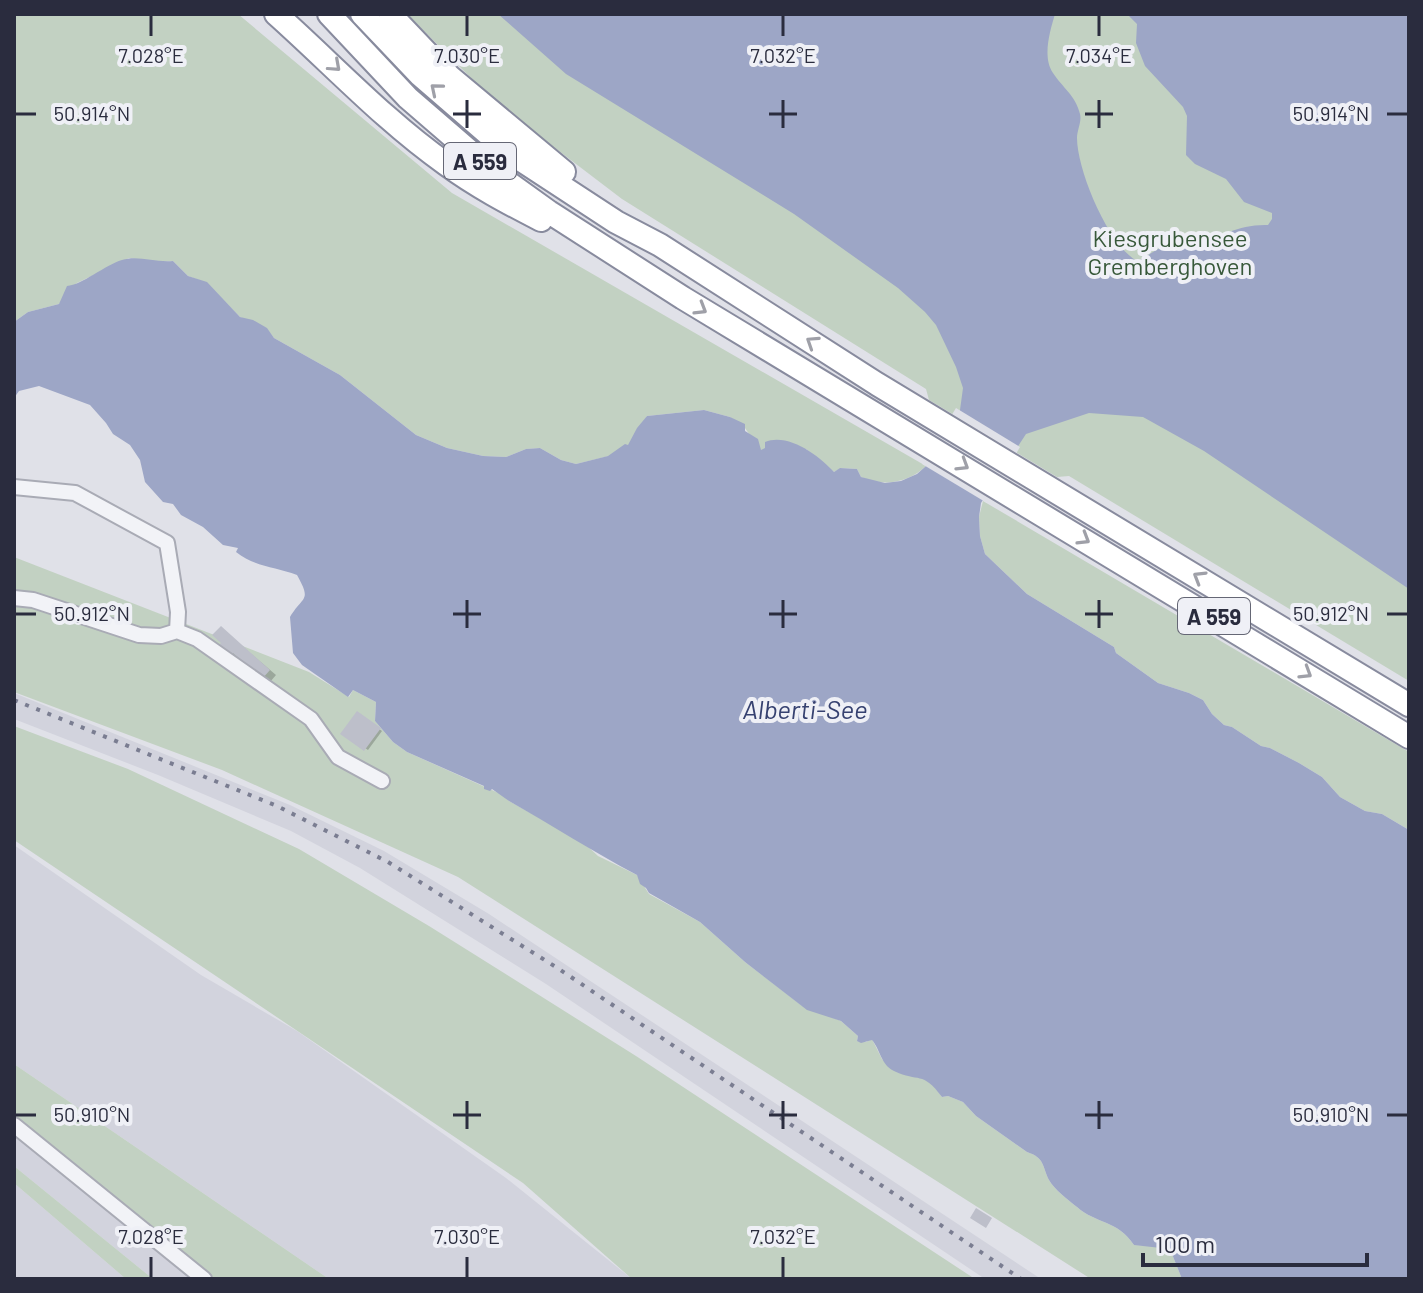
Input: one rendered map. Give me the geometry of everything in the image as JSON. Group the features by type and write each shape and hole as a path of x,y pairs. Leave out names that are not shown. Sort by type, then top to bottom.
{"highway":[{"path":"276,14 444,163 486,192 634,268"},
{"name":"A 559","path":"329,14 408,98 496,174 634,268 1409,737"},
{"name":"A 559","path":"362,14 420,75 509,152 616,222 660,245 922,411 1409,705"},
{"path":"390,14 483,107 660,245"}],"lane":[{"path":"14,487 75,493 167,543 178,612 177,631"},
{"path":"14,598 33,600 139,635 161,636 177,631 197,639 311,719 338,757 382,781"},
{"path":"14,1125 204,1279"}],"shaded area":[{"path":"14,693 290,805 384,851 489,914 1041,1279 985,1279 546,984 360,868 291,831 14,719"},
{"path":"14,845 201,975 297,1031 506,1178 632,1279 329,1279 14,1064"},
{"path":"14,1119 214,1279 153,1279 14,1166"},
{"path":"14,1183 126,1279 14,1279"}],"green space":[{"path":"14,14 238,14 452,193 926,466 895,482 878,482 861,477 857,469 841,468 834,472 806,449 760,450 745,428 730,417 704,410 647,416 628,446 609,456 576,464 561,460 540,448 526,449 506,457 483,456 447,448 416,435 340,375 274,338 266,328 240,317 207,283 188,276 173,261 129,258 77,283 59,304 28,312 14,322"},
{"name":"Kiesgrubensee Gremberghoven","path":"407,14 1409,14 1409,681 1069,476 1057,477 929,400 926,389 622,199 496,103"},
{"path":"983,501 1409,752 1409,830 1382,814 1365,811 1340,797 1322,777 1224,725 1203,700 1158,683 1116,653 1114,647 1027,594 985,554 979,517"},
{"path":"14,557 309,672 349,697 353,690 376,702 375,721 393,742 407,752 503,795 583,842 598,856 637,875 649,894 700,922 801,1005 841,1021 858,1036 857,1041 872,1039 882,1059 897,1072 930,1080 942,1097 963,1102 976,1116 1037,1157 1054,1187 1084,1212 1114,1226 1134,1245 1165,1246 1170,1249 1182,1279 1091,1279 458,877 222,770 14,692"},
{"path":"14,726 128,769 299,849 429,926 636,1056 975,1279 632,1279 523,1183 14,840"},
{"path":"14,1064 329,1279 214,1279 14,1119"},
{"path":"14,1166 153,1279 126,1279 14,1183"}],"water":[{"name":"Alberti-See","path":"498,14 1055,14 1048,59 1053,73 1078,108 1078,152 1088,187 1115,240 1137,261 1164,247 1195,243 1239,229 1268,225 1272,213 1244,202 1226,179 1195,164 1186,155 1187,116 1183,107 1145,66 1136,43 1137,24 1127,14 1409,14 1409,589 1204,451 1143,417 1089,413 1026,434 981,503 979,517 985,554 1027,594 1114,647 1116,653 1158,683 1203,700 1224,725 1322,777 1340,797 1365,811 1382,814 1409,830 1409,1279 1182,1279 1170,1249 1134,1245 1114,1226 1084,1212 1054,1187 1037,1157 976,1116 963,1102 942,1097 925,1080 890,1068 872,1040 861,1043 857,1041 858,1036 841,1021 807,1010 700,922 649,893 640,884 637,875 492,789 484,789 484,786 407,752 393,742 375,721 376,702 353,690 348,697 302,665 293,653 290,617 305,594 297,575 243,557 236,552 238,548 223,545 203,527 181,515 173,504 163,502 145,482 140,460 130,445 113,434 90,405 39,386 19,391 14,398 14,322 28,312 59,304 67,286 122,260 134,258 173,261 188,276 207,282 240,317 267,328 274,338 340,375 416,435 447,448 483,456 506,457 526,449 540,448 561,460 576,464 608,456 628,445 647,416 704,410 745,424 745,431 758,439 761,450 765,448 765,442 784,440 803,447 834,472 840,468 857,469 861,477 885,483 901,481 926,466 960,410 963,388 936,325 925,312 898,288 794,214 566,74"}],"pier":[{"path":"956,408 1020,447 987,503 922,464"}],"building":[{"path":"221,626 270,670 262,679 233,653 231,655 219,645 221,643 212,635"},
{"path":"357,711 381,728 364,751 340,734"},
{"path":"976,1208 992,1218 986,1228 970,1218"}],"railway":[{"path":"14,700 277,806 388,862 559,969 1021,1279"}]}
